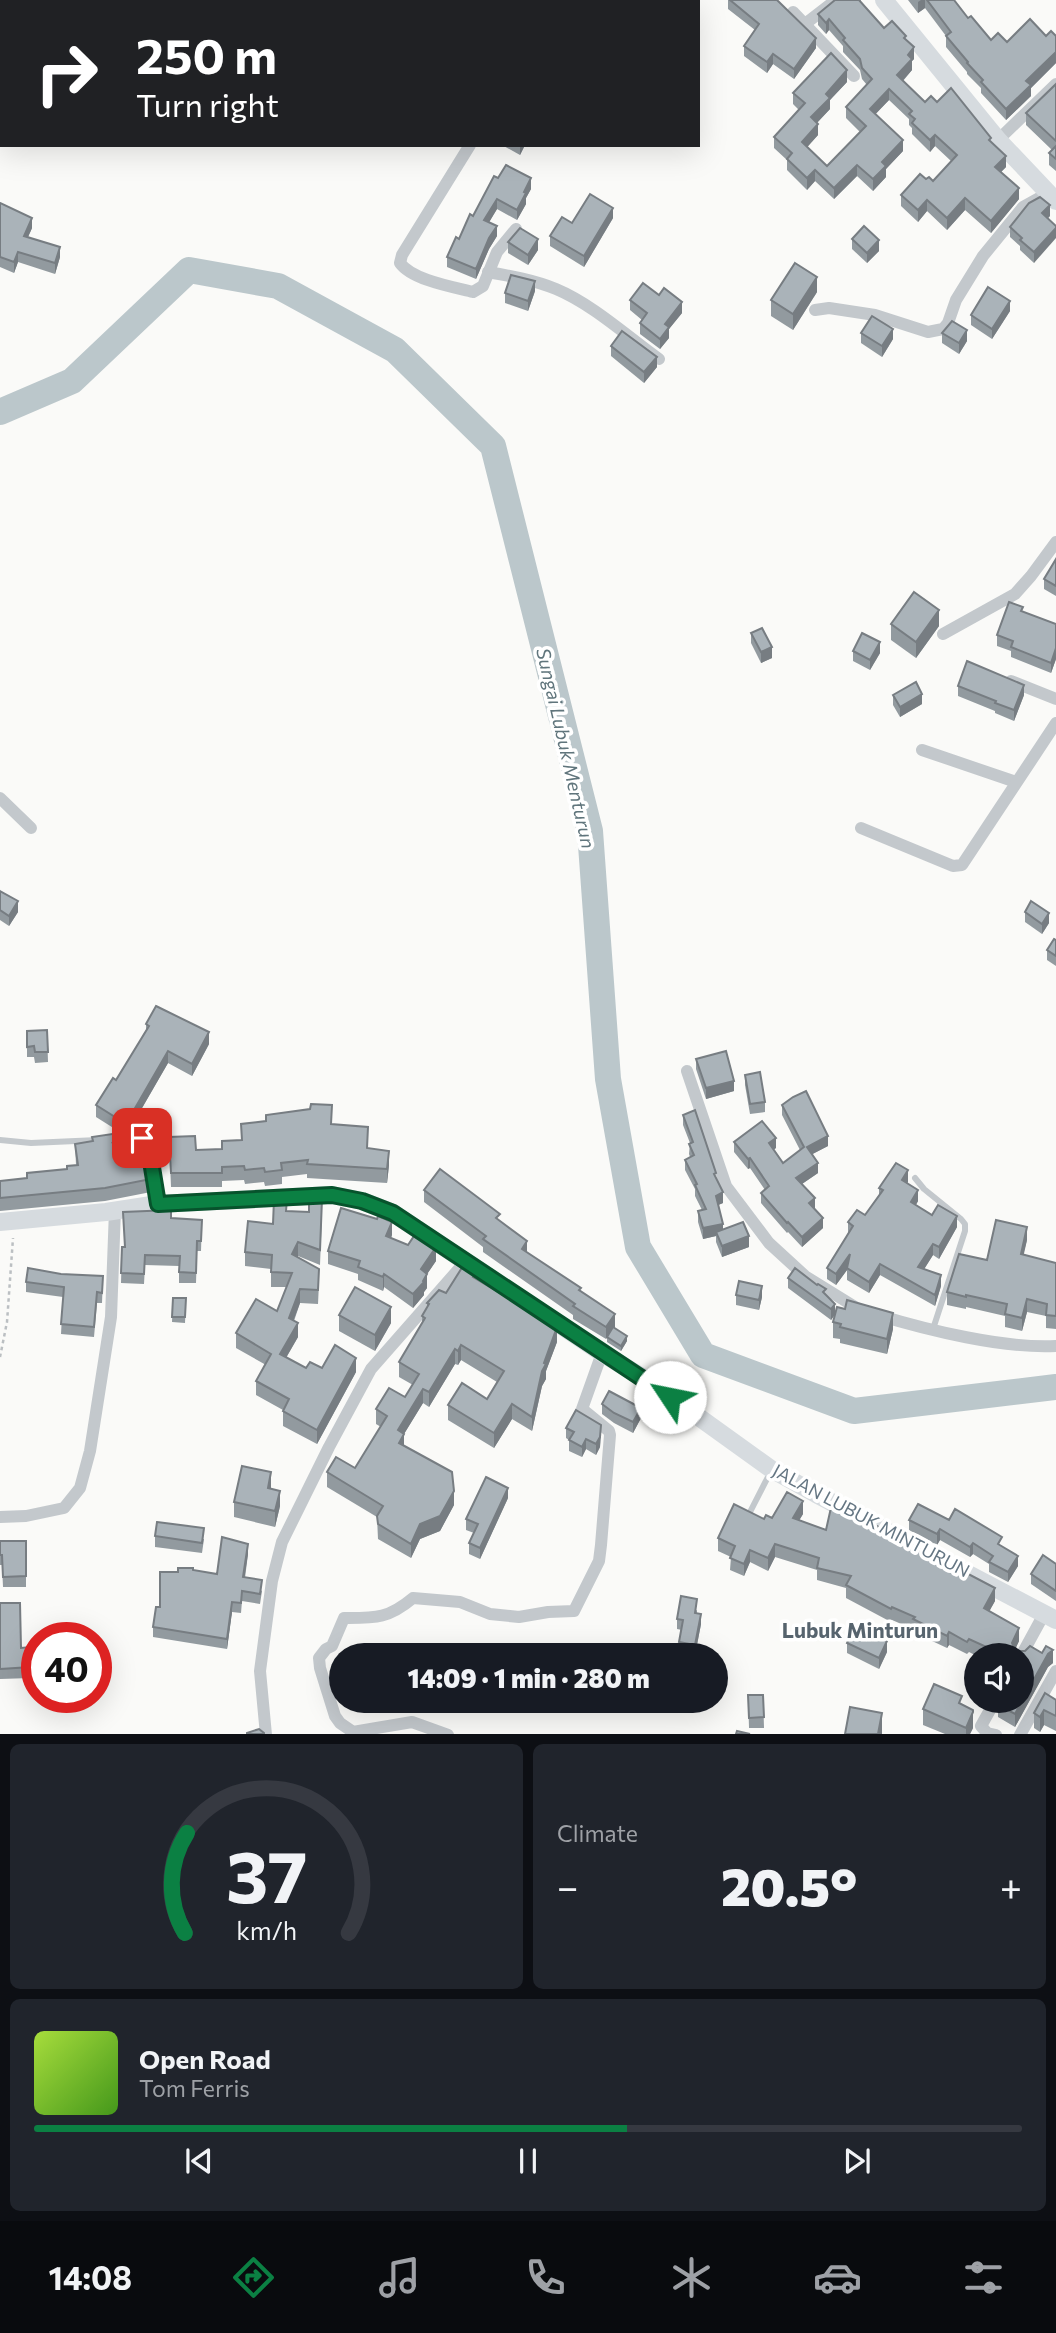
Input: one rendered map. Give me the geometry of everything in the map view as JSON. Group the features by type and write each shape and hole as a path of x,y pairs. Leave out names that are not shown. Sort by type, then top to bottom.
{"street":[{"path":"805,24 836,0"},
{"path":"815,310 829,308 875,315 928,332 943,329 948,323 956,300 983,256 1023,207 1051,197 998,140 884,0"},
{"path":"793,12 854,76"},
{"path":"998,140 1056,84"},
{"path":"469,147 402,255 400,263 404,268 433,282 473,292 483,286 497,252 516,229"},
{"path":"488,272 518,277 557,289 583,304 659,359"},
{"path":"943,634 1015,594 1056,542"},
{"path":"996,675 1056,699"},
{"path":"861,828 953,866 959,866 1056,723"},
{"path":"922,750 1016,782"},
{"path":"0,799 31,828"},
{"path":"687,1071 726,1186 769,1243 806,1276 862,1311 933,1329 1020,1345 1056,1346"},
{"name":"JALAN LUBUK MINTURUN","path":"7,1221 158,1204 332,1195 393,1213 602,1353 650,1382 771,1469 1050,1617"},
{"path":"0,1517 26,1516 64,1508 80,1488 90,1451 111,1317 115,1210"},
{"path":"262,1731 260,1671 272,1581 282,1542 370,1369 465,1262"},
{"path":"448,1734 412,1722 353,1732 346,1729 335,1716 319,1658 332,1646 344,1618 377,1618 400,1609 413,1598 460,1602 490,1614 519,1617 574,1611 599,1561 601,1545 610,1435 582,1409 602,1353"},
{"path":"1031,1643 1050,1617"},
{"path":"1020,1734 1056,1671"},
{"path":"988,1713 980,1731 996,1734"}],"lane":[{"path":"0,1140 31,1143 145,1139 148,1143 158,1204"},
{"path":"915,1178 965,1224 933,1329"},
{"path":"748,1516 771,1469"}],"path":[{"path":"0,1357 7,1322 7,1221"}],"building":[{"path":"730,0 777,0 816,38 794,69 773,54 767,62 744,46 759,24"},
{"path":"835,0 859,0 884,28 892,21 914,47 908,55 912,59 897,75 925,102 931,96 937,102 951,88 991,138 989,140 1006,156 995,167 1019,188 991,221 965,198 947,218 927,200 918,210 901,195 920,174 933,181 957,155 935,135 930,140 912,123 915,119 909,114 912,111 889,89 870,109 903,140 882,162 886,166 873,179 857,165 834,188 815,170 807,178 787,159 792,153 774,137 805,103 793,93 831,53 847,70 826,94 830,98 811,117 818,124 802,142 827,166 866,126 846,107 872,79 862,68 860,59 843,40 845,38 829,19 826,23 818,14"},
{"path":"927,0 954,0 991,40 998,33 1007,42 1030,19 1046,36 1051,31 1056,36 1056,52 1026,81 1031,85 1006,109 981,82 983,80 946,36 951,32"},
{"path":"1056,84 1056,141 1026,113"},
{"path":"1056,146 1056,159 1049,153"},
{"path":"506,165 531,178 517,210 497,199 484,220 497,226 476,269 447,257 456,237 459,239 470,214 473,216 494,176 498,178"},
{"path":"590,194 613,208 584,256 550,236 562,217 572,223"},
{"path":"1040,197 1050,205 1042,213 1056,228 1034,252 1010,227 1029,203"},
{"path":"0,203 32,218 24,236 60,247 55,263 18,252 14,262 0,257"},
{"path":"864,226 879,240 867,253 852,239"},
{"path":"520,228 538,239 528,255 508,242"},
{"path":"795,263 817,277 793,314 771,300"},
{"path":"511,275 535,281 528,301 505,293"},
{"path":"643,283 659,295 664,288 682,302 665,324 669,327 660,339 640,323 647,313 630,300"},
{"path":"988,287 1010,301 992,329 971,315"},
{"path":"872,316 893,329 882,346 861,333"},
{"path":"952,321 967,330 959,343 942,333"},
{"path":"622,331 657,357 644,372 611,346"},
{"path":"1056,559 1056,586 1044,579"},
{"path":"914,592 939,610 916,642 891,624"},
{"path":"1009,602 1023,607 1021,611 1056,624 1056,648 1051,663 1011,647 1013,641 997,635"},
{"path":"762,628 772,647 761,652 751,633"},
{"path":"862,633 880,642 870,660 853,651"},
{"path":"967,661 1024,685 1014,710 958,686"},
{"path":"916,682 922,694 900,707 893,695"},
{"path":"0,891 18,901 9,916 0,910"},
{"path":"1031,901 1049,913 1042,924 1025,912"},
{"path":"1054,939 1056,940 1056,956 1047,950"},
{"path":"156,1006 209,1032 192,1064 168,1051 127,1122 123,1122 96,1105 113,1078 116,1080 149,1026 146,1024"},
{"path":"47,1030 48,1052 35,1052 34,1046 27,1047 27,1031"},
{"path":"726,1051 734,1081 706,1088 696,1059"},
{"path":"760,1072 765,1102 750,1104 745,1075"},
{"path":"806,1091 828,1136 807,1147 818,1163 796,1178 815,1198 809,1203 823,1218 802,1237 761,1193 769,1186 750,1158 748,1159 734,1142 762,1121 776,1138 769,1143 783,1163 804,1147 782,1105"},
{"path":"311,1104 332,1105 331,1124 368,1127 367,1148 389,1151 387,1169 307,1164 308,1160 281,1163 282,1170 265,1172 264,1168 245,1170 244,1166 222,1167 222,1173 171,1173 169,1137 195,1136 196,1150 222,1149 222,1141 242,1140 241,1124 266,1121 266,1115 310,1109"},
{"path":"695,1110 716,1173 714,1174 723,1192 716,1196 723,1224 703,1228 698,1211 706,1209 685,1160 694,1155 689,1144 693,1142 683,1115"},
{"path":"119,1133 113,1142 144,1138 151,1179 105,1188 0,1198 0,1181 27,1178 27,1173 67,1169 67,1166 78,1165 75,1144 93,1141 92,1137"},
{"path":"896,1163 908,1170 902,1180 918,1190 911,1202 932,1215 938,1205 957,1216 939,1247 933,1244 918,1267 941,1275 935,1295 880,1264 869,1282 847,1268 850,1254 836,1274 827,1268 853,1226 848,1222 857,1210 865,1215 883,1190 879,1188"},
{"path":"440,1169 500,1214 496,1218 527,1241 522,1249 615,1314 606,1327 573,1306 575,1304 483,1239 486,1236 424,1190"},
{"path":"274,1199 287,1199 286,1211 309,1212 309,1199 322,1199 320,1250 298,1242 292,1254 319,1269 318,1290 300,1289 289,1318 298,1323 280,1354 306,1368 310,1362 322,1368 335,1345 356,1358 317,1430 283,1411 289,1399 256,1381 271,1354 236,1333 256,1299 277,1311 292,1273 271,1272 272,1255 245,1252 248,1221 273,1224"},
{"path":"341,1208 392,1222 386,1236 408,1245 416,1233 436,1247 421,1269 427,1274 424,1282 413,1294 384,1274 383,1277 358,1267 360,1261 328,1251"},
{"path":"171,1210 171,1218 202,1220 201,1241 197,1241 196,1273 179,1272 180,1256 145,1255 144,1274 121,1273 122,1247 125,1247 123,1212"},
{"path":"996,1220 1027,1227 1021,1254 1056,1263 1056,1316 1046,1315 1047,1304 1027,1299 1022,1318 1005,1314 1007,1304 947,1292 959,1254 987,1260"},
{"path":"743,1222 749,1236 722,1246 716,1232"},
{"path":"463,1266 476,1273 473,1277 518,1304 521,1299 531,1305 529,1310 557,1327 544,1363 546,1364 532,1417 512,1404 494,1433 448,1405 462,1383 487,1399 504,1371 461,1345 458,1351 455,1349 429,1392 423,1389 398,1430 404,1434 399,1443 452,1472 454,1491 440,1516 420,1524 411,1544 378,1524 377,1516 383,1506 327,1472 336,1457 355,1468 387,1416 376,1409 389,1388 405,1397 419,1374 399,1362 425,1318 422,1316 429,1304 427,1303 439,1290 446,1293"},
{"path":"28,1268 61,1274 103,1276 102,1293 97,1292 94,1327 61,1324 64,1287 26,1282"},
{"path":"795,1268 826,1289 823,1292 835,1304 831,1309 788,1278"},
{"path":"739,1281 762,1286 759,1300 736,1295"},
{"path":"355,1287 391,1307 375,1335 339,1315"},
{"path":"173,1298 186,1298 185,1317 172,1317"},
{"path":"847,1300 893,1313 887,1339 840,1327 841,1324 833,1322 837,1307 845,1309"},
{"path":"613,1327 627,1336 621,1346 607,1337"},
{"path":"609,1391 641,1408 633,1422 602,1404"},
{"path":"576,1410 601,1425 596,1444 586,1439 582,1447 569,1440 574,1432 566,1428"},
{"path":"242,1466 271,1472 268,1488 280,1491 275,1511 234,1502"},
{"path":"486,1477 508,1488 480,1548 469,1543 478,1524 466,1519"},
{"path":"787,1492 803,1501 793,1518 826,1530 832,1503 835,1504 995,1588 984,1608 1019,1628 1012,1643 978,1643 969,1639 967,1642 949,1632 947,1636 913,1619 915,1617 892,1607 891,1609 846,1585 851,1576 817,1568 819,1558 775,1544 768,1558 750,1550 744,1564 730,1558 735,1546 718,1538 734,1504 764,1519 766,1515 772,1518"},
{"path":"918,1504 949,1520 955,1509 1002,1537 998,1544 1018,1556 1008,1572 989,1562 993,1556 973,1543 970,1547 940,1529 937,1534 909,1520"},
{"path":"157,1522 204,1528 202,1543 155,1536"},
{"path":"222,1537 248,1544 243,1577 262,1580 260,1594 242,1591 241,1603 232,1602 227,1639 153,1627 156,1607 160,1607 160,1572 178,1572 178,1568 193,1568 217,1574"},
{"path":"0,1541 26,1541 26,1576 3,1577"},
{"path":"1043,1555 1056,1564 1056,1591 1031,1574"},
{"path":"681,1596 697,1599 695,1613 701,1614 695,1643 679,1642 683,1620 677,1619"},
{"path":"0,1603 20,1603 21,1668 0,1669"},
{"path":"855,1626 887,1641 879,1658 847,1643"},
{"path":"1046,1646 1053,1650 1034,1679 1034,1648 1042,1653"},
{"path":"934,1684 962,1696 959,1703 964,1706 964,1713 973,1713 966,1728 923,1709"},
{"path":"1045,1693 1056,1700 1056,1716 1044,1710 1040,1717 1034,1713"},
{"path":"748,1695 763,1695 764,1717 749,1718"},
{"path":"850,1707 882,1713 878,1734 845,1734"},
{"path":"259,1729 264,1734 247,1734 247,1733"}],"waterway":[{"name":"Sungai Lubuk Menturun","path":"0,412 72,381 189,270 278,286 395,350 493,446 590,831 608,1079 638,1247 703,1355 854,1411 1056,1387"}],"district":[{"name":"Lubuk Minturun","path":"860,1631"}],"route":[{"path":"142,1138 148,1143 158,1204 332,1195 362,1201 393,1213 670,1397"}]}
